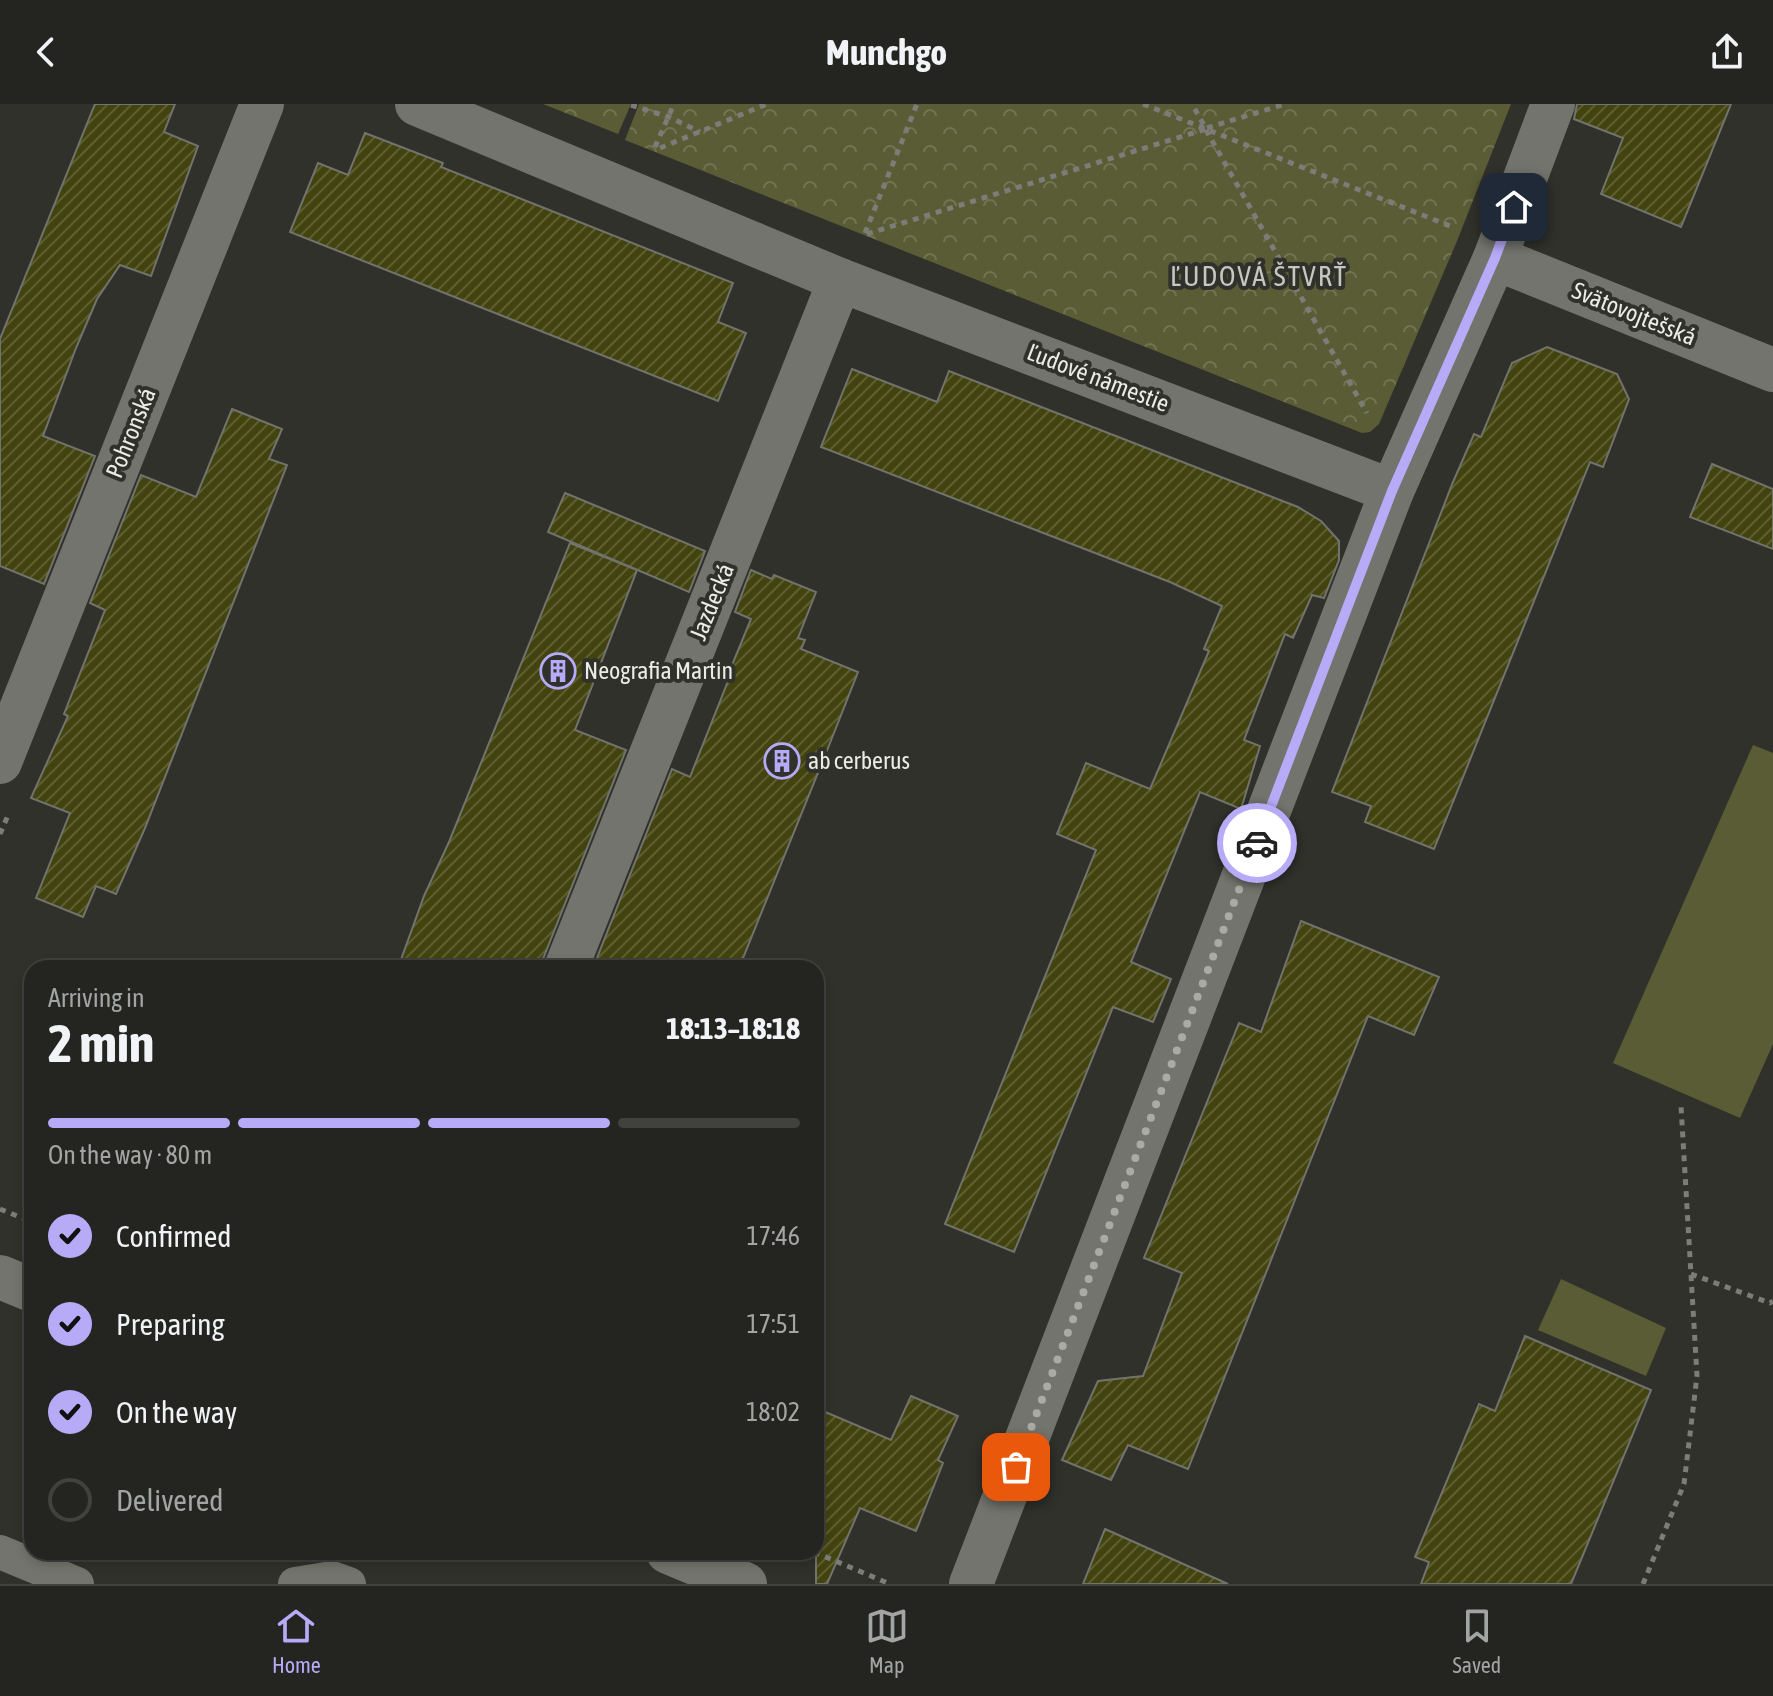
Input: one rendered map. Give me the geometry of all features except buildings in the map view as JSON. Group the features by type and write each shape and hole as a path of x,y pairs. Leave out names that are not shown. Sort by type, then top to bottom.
{"street":[{"name":"Pohronská","path":"0,762 262,104"},
{"name":"Ľudové námestie","path":"417,104 840,280 1392,491"},
{"path":"971,1584 1392,491 1495,258 1553,104"},
{"name":"Svätovojtešská","path":"1495,258 1773,370"},
{"name":"Jazdecká","path":"569,960 840,280"},
{"path":"0,1277 24,1287"},
{"path":"687,1560 745,1584"}],"lane":[{"path":"0,1552 77,1584"},
{"path":"295,1584 332,1578 349,1584"}],"path":[{"path":"674,104 653,151 767,104"},
{"path":"861,242 917,104"},
{"path":"1143,104 1471,233 1495,258"},
{"path":"1192,104 1368,415"},
{"path":"864,235 1285,104"},
{"path":"631,105 669,117 701,132"},
{"path":"1643,1584 1684,1484 1697,1376 1681,1106"},
{"path":"0,1209 24,1219"},
{"path":"1691,1274 1770,1303 1773,1301"},
{"path":"824,1556 890,1584"}],"green space":[{"path":"543,104 631,104 618,134"},
{"path":"639,104 1511,104 1379,424 1370,432 1362,433 625,140"},
{"path":"1753,745 1773,753 1773,1044 1740,1118 1613,1063"},
{"path":"1561,1279 1666,1328 1646,1376 1538,1330"}],"way so far":[{"path":"1016,1467 1257,843"}],"place":[{"name":"Neografia Martin","path":"558,671"},
{"name":"ab cerberus","path":"782,761"}],"district":[{"name":"ĽUDOVÁ ŠTVRŤ","path":"1259,276"}],"route":[{"path":"1257,843 1392,491 1495,258 1514,207"}]}
